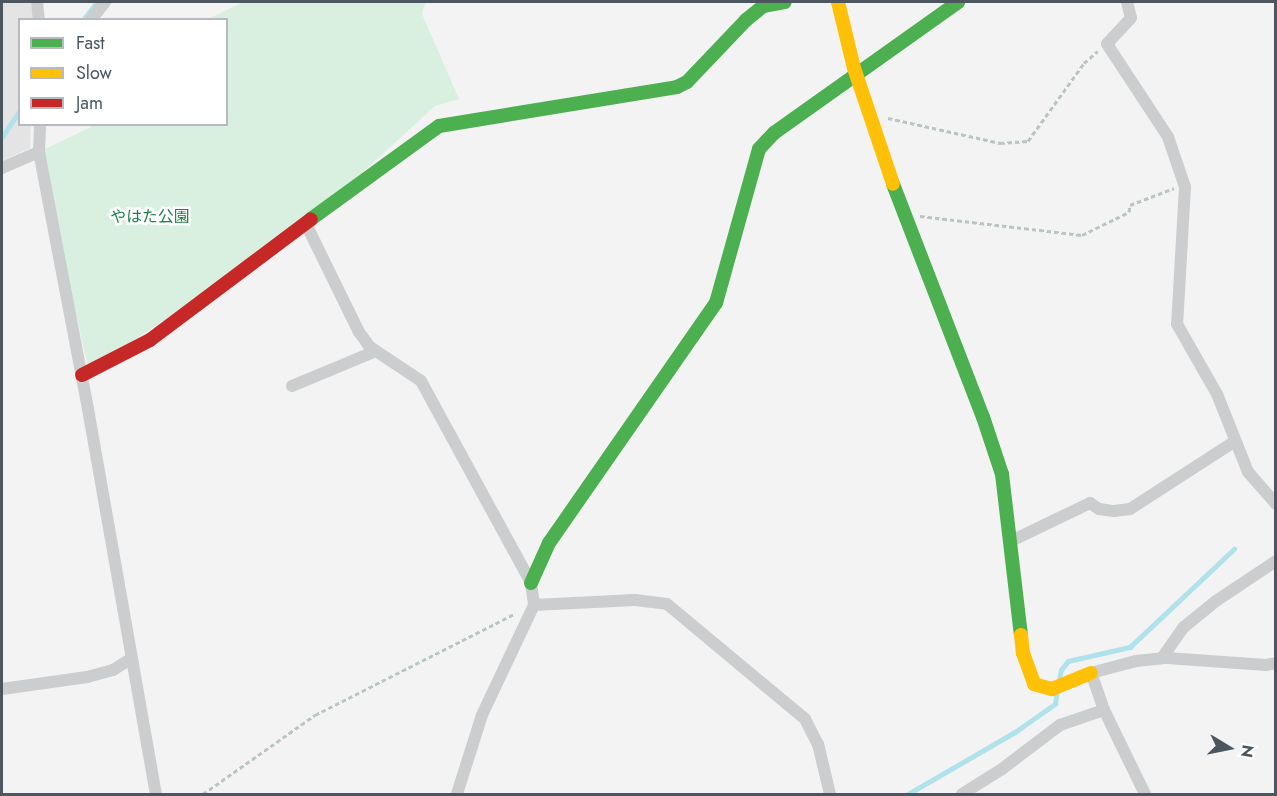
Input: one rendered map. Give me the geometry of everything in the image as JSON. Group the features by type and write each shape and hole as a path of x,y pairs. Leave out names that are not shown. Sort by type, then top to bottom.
{"street":[{"path":"37,2 39,18"},
{"path":"93,18 105,2"},
{"path":"82,375 150,340 439,126 677,87 687,82 746,20 763,6 785,2"},
{"path":"838,2 856,76 903,214 998,463 1011,541 1023,653 1030,678 1034,684 1052,689 1091,673 1136,661 1197,658 1266,665 1275,663"},
{"path":"531,583 549,543 716,303 759,149 774,133 958,2"},
{"path":"1127,2 1131,18 1107,44 1168,137 1183,184 1177,324 1217,394 1234,442 1248,472 1275,504"},
{"path":"40,126 39,152 82,375 156,795"},
{"path":"2,168 39,152"},
{"path":"306,224 359,332 376,351 421,381 531,583 534,605 482,715 457,795"},
{"path":"292,386 376,351"},
{"path":"1011,541 1090,503 1099,508 1114,511 1131,509 1234,442"},
{"path":"1162,658 1184,627 1216,601 1275,561"},
{"path":"534,605 635,600 666,604 805,719 818,744 830,795"},
{"path":"2,689 87,677 113,670 132,658"},
{"path":"1091,673 1104,710 1145,795"},
{"path":"962,795 1002,770 1060,726 1104,710"}],"path":[{"path":"869,114 1000,143 1028,141 1084,63 1107,44"},
{"path":"903,214 1082,235 1129,212 1130,206 1183,184"},
{"path":"203,795 315,715 534,605"}],"shaded area":[{"path":"2,2 31,2 34,18 18,18 18,126 31,126 30,148 2,161"}],"green space":[{"name":"やはた公園","path":"243,2 426,2 422,14 459,99 435,106 306,224 89,371 39,152 93,126 228,126 228,18 210,18"}],"waterway":[{"path":"85,18 97,2"},
{"path":"2,137 18,113"},
{"path":"1059,680 1061,670 1068,661 1130,647 1234,549"},
{"path":"908,794 1015,732 1055,704 1057,691"}],"traffic: fast":[{"path":"311,219 439,126 677,87 687,82 746,20 763,6 785,2"},
{"path":"531,583 549,543 716,303 759,149 774,133 958,2"},
{"path":"893,184 983,417 1002,474 1021,635"}],"traffic: slow":[{"path":"838,2 854,68 893,184"},
{"path":"1021,635 1023,653 1034,684 1052,689 1091,673"}],"traffic: jam":[{"path":"82,375 150,340 311,219"}]}
